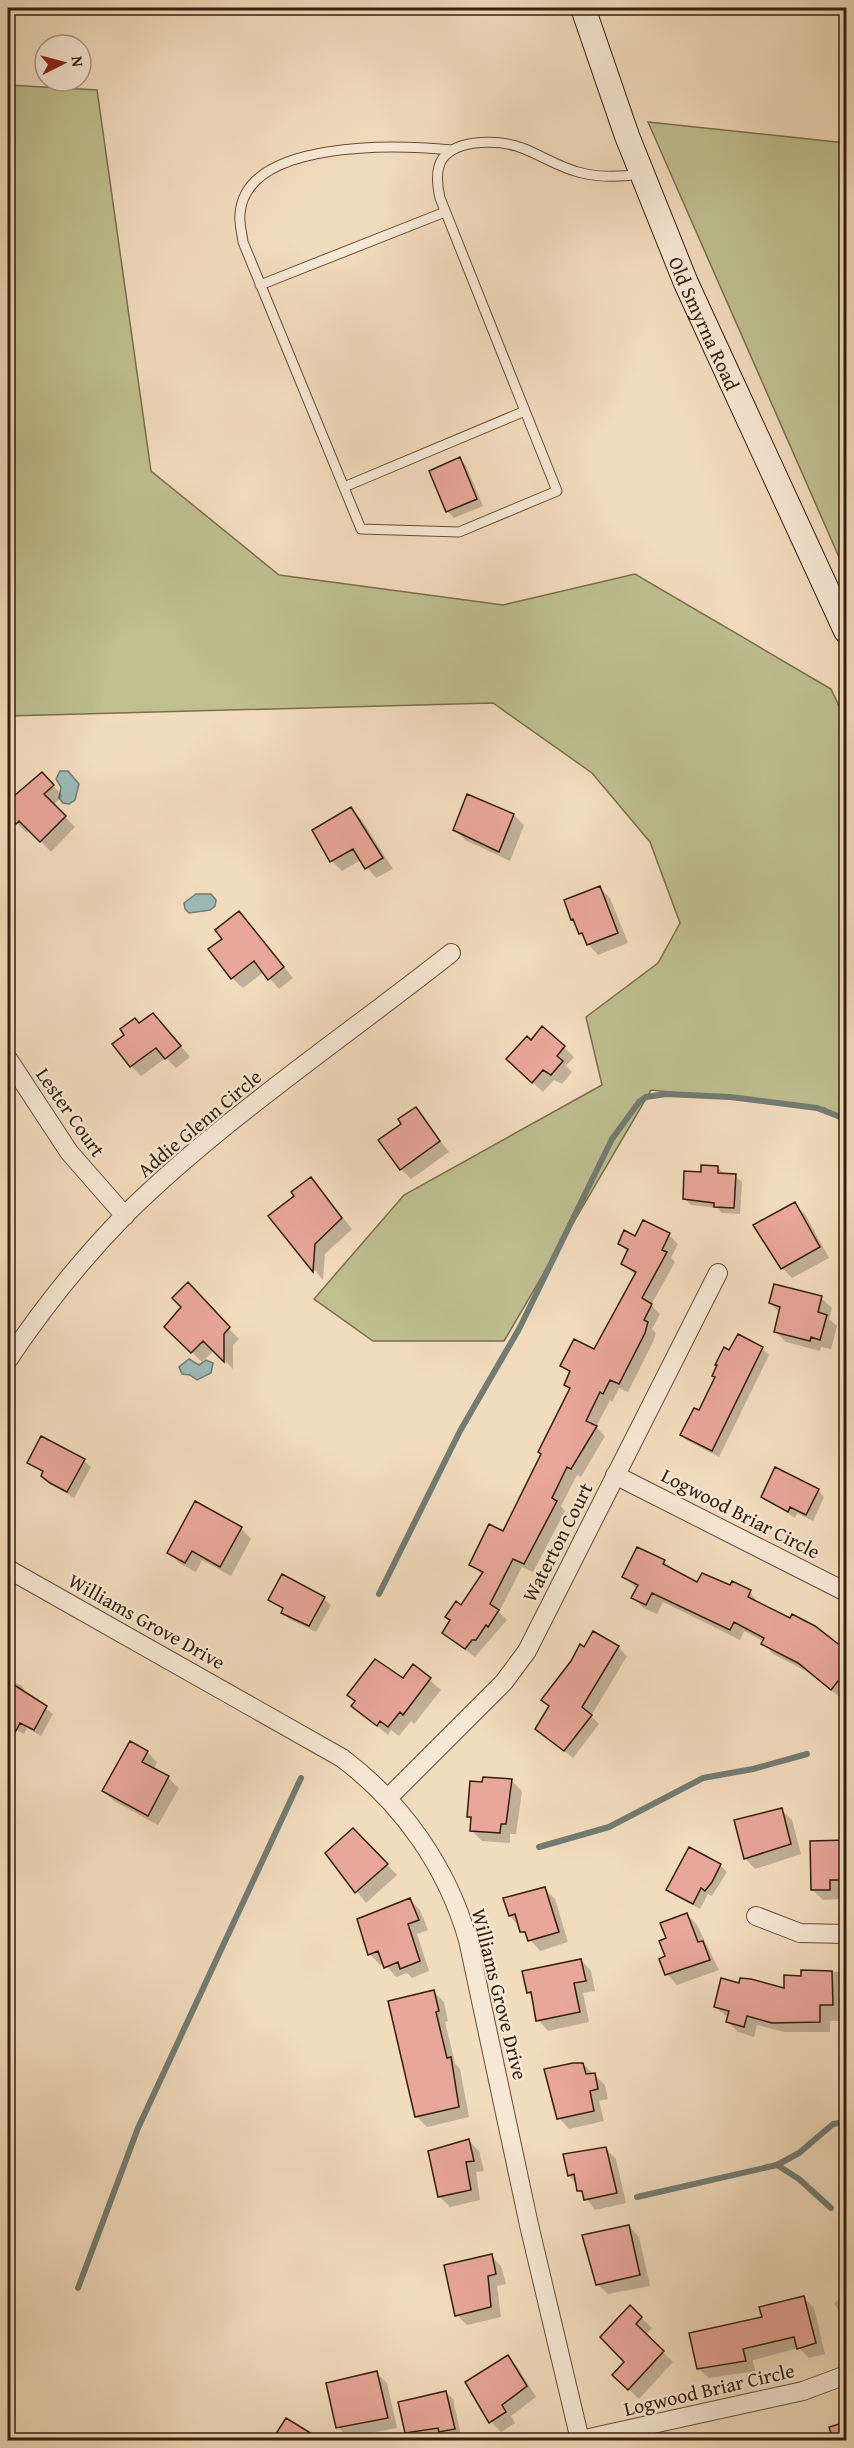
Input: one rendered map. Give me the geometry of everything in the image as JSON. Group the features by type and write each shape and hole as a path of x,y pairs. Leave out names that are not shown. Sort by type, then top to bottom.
{"street":[{"name":"Old Smyrna Road","path":"583,8 641,174 698,310 846,631"},
{"name":"Addie Glenn Circle","path":"8,1360 51,1300 125,1216 216,1136 451,953"},
{"name":"Lester Court","path":"8,1059 69,1152 125,1216"},
{"name":"Waterton Court","path":"388,1798 504,1682 522,1658 718,1273"},
{"name":"Logwood Briar Circle","path":"615,1475 846,1592"},
{"name":"Williams Grove Drive","path":"8,1569 327,1748 359,1771 388,1798 433,1858 464,1926 529,2225 580,2440"},
{"path":"756,1916 800,1933 846,1934"},
{"name":"Logwood Briar Circle","path":"580,2440 804,2391 846,2375"}],"lane":[{"path":"452,150 439,167 438,189 445,212 556,491 459,531 361,529 243,242 240,213 250,189 268,172 296,160 345,149 387,146 452,150 478,143 506,145 521,148 566,169 592,176 641,174"},
{"path":"260,285 445,212"},
{"path":"344,487 525,411"}],"green space":[{"path":"8,85 33,86 33,93 93,93 93,90 97,90 151,471 279,575 503,605 635,574 831,689 846,721 846,1125 825,1108 651,1090 504,1341 373,1341 314,1299 404,1195 602,1085 586,1017 658,963 680,923 650,842 592,773 493,703 8,716"},
{"path":"648,122 846,143 846,573"}],"water":[{"path":"60,771 68,771 79,784 75,800 69,804 63,803 59,798 61,787 56,779"},
{"path":"196,894 211,894 216,900 215,906 210,910 189,913 184,903"},
{"path":"189,1359 199,1365 206,1360 213,1363 211,1373 197,1380 190,1375 182,1374 179,1367"}],"building":[{"path":"460,457 477,499 446,512 429,471"},
{"path":"42,772 54,785 44,794 66,816 40,842 19,821 16,824 8,816 8,801"},
{"path":"467,794 514,814 499,852 453,830"},
{"path":"351,807 383,858 365,869 353,849 330,862 312,830"},
{"path":"600,886 618,933 587,945 582,933 579,934 573,919 571,920 564,900"},
{"path":"239,911 284,967 268,980 254,961 231,979 208,949 222,939 215,930"},
{"path":"153,1013 181,1046 165,1059 156,1048 130,1067 112,1044 124,1035 120,1029 135,1018 139,1023"},
{"path":"542,1026 565,1046 557,1056 563,1061 551,1075 543,1070 532,1083 506,1059 527,1036 531,1040"},
{"path":"416,1107 440,1141 400,1170 378,1140 401,1124 398,1119"},
{"path":"701,1165 718,1166 718,1173 736,1174 734,1208 714,1207 714,1203 683,1199 684,1171 701,1172"},
{"path":"311,1177 342,1218 315,1244 313,1272 268,1216 294,1196 291,1192"},
{"path":"795,1202 820,1247 781,1269 753,1225"},
{"path":"643,1220 670,1233 662,1250 667,1252 642,1298 652,1304 644,1320 648,1322 645,1333 619,1384 610,1380 603,1394 600,1392 586,1421 597,1426 571,1469 567,1467 552,1498 557,1501 524,1564 513,1559 490,1604 499,1610 488,1627 486,1625 476,1640 472,1640 465,1649 442,1633 450,1620 445,1617 456,1601 461,1605 483,1572 469,1565 489,1524 503,1531 541,1454 538,1452 570,1388 564,1385 570,1371 560,1366 574,1339 594,1349 636,1272 621,1264 628,1249 618,1244 624,1230 635,1236"},
{"path":"188,1282 230,1327 224,1334 224,1362 203,1341 191,1353 164,1327 181,1307 172,1298"},
{"path":"774,1284 822,1296 818,1312 827,1315 820,1340 811,1337 810,1341 774,1332 780,1307 769,1303"},
{"path":"738,1334 763,1347 712,1451 680,1435 694,1408 699,1410 715,1377 712,1376 717,1365 715,1365 724,1347 729,1350"},
{"path":"41,1436 85,1459 67,1492 41,1476 43,1471 27,1463"},
{"path":"775,1467 819,1489 806,1515 790,1507 788,1512 761,1497"},
{"path":"195,1501 242,1527 220,1567 192,1551 185,1563 167,1553"},
{"path":"637,1547 665,1560 663,1564 697,1582 702,1573 730,1585 732,1581 751,1590 748,1597 790,1618 792,1614 815,1626 846,1650 846,1687 838,1681 831,1690 798,1663 761,1644 764,1638 734,1622 730,1630 652,1593 646,1605 631,1598 638,1585 622,1577"},
{"path":"282,1574 325,1597 309,1626 281,1613 283,1608 268,1600"},
{"path":"593,1631 619,1646 582,1707 592,1715 564,1751 535,1729 549,1706 541,1700 571,1661 580,1644 584,1647"},
{"path":"375,1659 403,1678 413,1664 431,1678 403,1715 400,1712 388,1727 380,1721 377,1726 351,1706 355,1701 347,1695"},
{"path":"8,1681 47,1706 34,1730 20,1723 8,1746"},
{"path":"130,1741 148,1751 142,1762 169,1776 148,1816 102,1791"},
{"path":"483,1777 512,1779 506,1824 501,1824 500,1833 470,1831 471,1817 467,1817 470,1781 482,1782"},
{"path":"782,1808 791,1844 744,1859 734,1820"},
{"path":"353,1828 388,1864 355,1893 325,1853"},
{"path":"846,1840 846,1880 830,1880 830,1890 811,1890 810,1841"},
{"path":"689,1847 721,1864 712,1882 705,1891 701,1888 693,1904 666,1890"},
{"path":"545,1887 559,1932 528,1941 525,1932 520,1932 515,1914 509,1916 503,1898"},
{"path":"410,1898 419,1920 408,1924 420,1961 400,1969 398,1962 384,1968 378,1951 368,1955 357,1919"},
{"path":"687,1913 698,1942 703,1941 710,1960 665,1975 659,1959 665,1956 659,1941 666,1938 660,1923"},
{"path":"581,1959 586,1981 574,1983 580,2012 536,2021 531,1992 527,1993 522,1971"},
{"path":"801,1970 832,1971 833,2005 820,2005 820,2022 772,2023 747,2016 744,2027 726,2022 729,2011 714,2007 721,1978 739,1983 740,1978 751,1979 784,1988 784,1975 801,1976"},
{"path":"434,1990 439,2011 436,2012 447,2058 451,2057 459,2107 415,2117 388,2001"},
{"path":"583,2063 586,2074 595,2073 598,2089 590,2091 594,2111 557,2119 544,2069"},
{"path":"469,2139 474,2161 466,2162 471,2190 438,2197 428,2151"},
{"path":"606,2147 617,2193 584,2200 582,2191 577,2191 574,2174 568,2176 563,2154"},
{"path":"629,2225 640,2275 596,2285 582,2235"},
{"path":"492,2254 496,2274 488,2276 491,2307 455,2316 444,2265"},
{"path":"804,2296 816,2343 797,2349 794,2337 743,2349 746,2361 697,2369 689,2333 762,2317 759,2307"},
{"path":"630,2305 642,2317 636,2324 664,2351 628,2390 612,2375 624,2362 600,2337"},
{"path":"508,2355 527,2386 502,2405 506,2412 489,2423 465,2382"},
{"path":"377,2371 388,2418 336,2428 326,2383"},
{"path":"446,2391 455,2429 439,2432 438,2428 405,2433 398,2402"},
{"path":"286,2418 322,2440 272,2440"},
{"path":"846,2422 846,2440 833,2440 829,2427"}],"waterway":[{"path":"379,1594 460,1431 519,1329 612,1139 639,1102 646,1097 666,1094 730,1097 817,1108 846,1119"},
{"path":"539,1847 609,1827 703,1778 753,1769 807,1754"},
{"path":"78,2288 138,2128 301,1778"},
{"path":"637,2197 777,2165 799,2153 833,2124 846,2122"},
{"path":"777,2165 799,2179 831,2208"}]}
